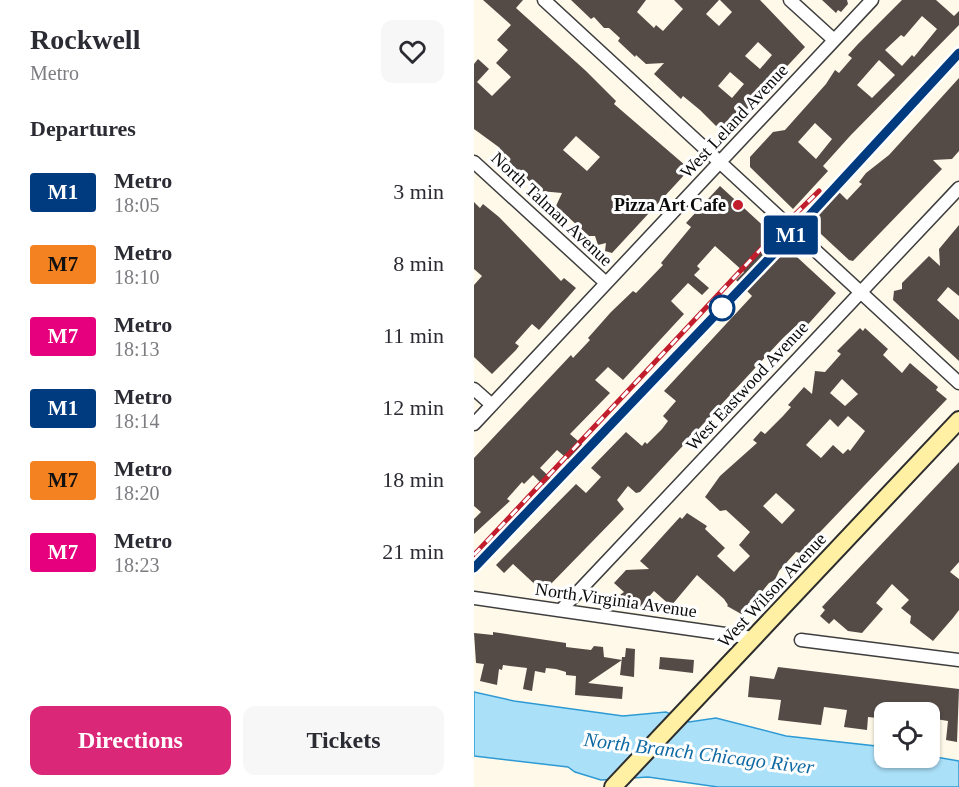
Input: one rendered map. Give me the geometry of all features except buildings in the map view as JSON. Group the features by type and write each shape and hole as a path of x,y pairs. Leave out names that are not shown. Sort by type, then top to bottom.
{"street":[{"path":"544,0 959,383"},
{"path":"790,0 834,40"},
{"name":"West Leland Avenue","path":"474,424 872,0"},
{"name":"North Talman Avenue","path":"474,162 606,283"},
{"name":"West Eastwood Avenue","path":"561,610 959,188"},
{"path":"474,389 492,405"},
{"name":"West Wilson Avenue","path":"614,786 959,420"},
{"name":"North Virginia Avenue","path":"474,598 753,638"},
{"path":"801,640 956,656"}],"water":[{"name":"North Branch Chicago River","path":"474,692 514,701 623,716 666,712 689,722 716,718 786,736 874,746 874,768 940,768 940,758 959,761 959,787 718,787 648,777 601,780 575,772 568,767 474,756"}],"railway":[{"path":"474,568 784,243 959,53"},
{"path":"474,555 775,234 819,191"}],"metro line":[{"name":"M1","path":"474,568 784,243 959,53"}],"place":[{"name":"Pizza Art Cafe","path":"738,205"}]}
